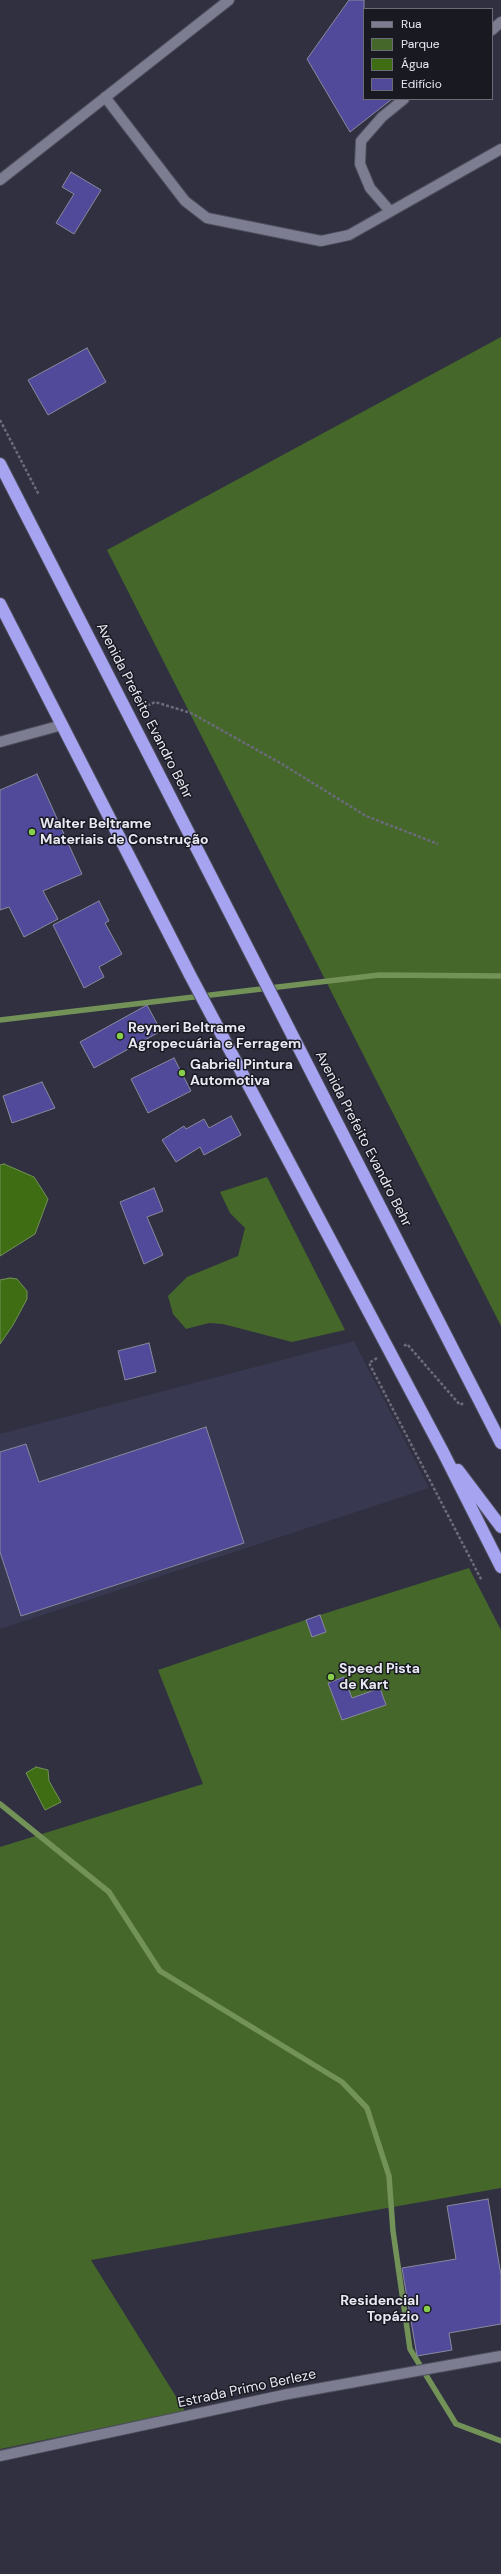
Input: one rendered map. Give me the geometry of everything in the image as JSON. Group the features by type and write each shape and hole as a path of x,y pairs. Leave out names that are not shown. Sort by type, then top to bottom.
{"highway":[{"name":"Avenida Prefeito Evandro Behr","path":"0,464 501,1443"},
{"path":"0,604 190,974 443,1452 501,1567"},
{"path":"443,1452 487,1505 501,1527"}],"street":[{"path":"0,180 229,0"},
{"path":"493,29 501,22"},
{"path":"105,97 185,201 207,218 321,241 349,235 501,149"},
{"path":"390,211 370,188 362,170 360,164 361,141 382,117 403,100"},
{"path":"0,742 62,725"},
{"name":"Estrada Primo Berleze","path":"0,2456 288,2394 501,2356"}],"path":[{"path":"0,420 39,495"},
{"path":"129,714 156,702 191,712 282,764 366,816 438,844"},
{"path":"478,1397 460,1405 407,1344 369,1363 482,1581"}],"shaded area":[{"path":"354,1341 429,1488 0,1629 0,1434"}],"green space":[{"path":"501,337 501,1326 107,550"},
{"path":"267,1177 345,1330 292,1342 223,1324 209,1323 186,1329 173,1314 168,1296 187,1277 238,1256 245,1228 230,1213 220,1192"},
{"path":"469,1568 501,1630 501,2188 91,2260 185,2411 0,2449 0,1847 203,1784 158,1670 320,1615"}],"water":[{"path":"4,1164 34,1177 48,1199 35,1234 0,1256 0,1165"},
{"path":"10,1278 17,1279 27,1291 27,1299 13,1325 0,1344 0,1280"},
{"path":"36,1767 48,1770 49,1781 61,1802 45,1810 26,1773"}],"building":[{"path":"349,0 364,0 363,100 391,100 350,132 307,59"},
{"path":"71,172 101,190 74,234 56,223 74,194 62,187"},
{"path":"87,348 106,382 48,415 28,380"},
{"name":"Walter Beltrame Materiais de Construção","path":"37,774 82,874 43,891 58,919 24,937 9,907 0,910 0,790"},
{"path":"99,901 109,921 105,923 122,954 99,967 104,977 84,988 53,925"},
{"name":"Reyneri Beltrame Agropecuária e Ferragem","path":"147,1005 161,1031 94,1068 80,1042"},
{"path":"174,1058 191,1091 148,1113 131,1079"},
{"path":"42,1082 55,1108 12,1123 3,1096"},
{"path":"231,1116 241,1135 204,1155 200,1147 176,1162 162,1140 184,1126 186,1129 204,1119 209,1128"},
{"path":"154,1188 163,1211 147,1217 163,1255 144,1264 120,1202"},
{"path":"149,1343 156,1372 125,1380 118,1351"},
{"path":"206,1427 244,1543 21,1616 0,1552 0,1452 26,1444 39,1482"},
{"path":"320,1615 326,1632 312,1637 306,1620"},
{"path":"344,1677 352,1698 380,1688 386,1705 342,1720 328,1683"},
{"path":"488,2199 501,2275 501,2324 449,2333 452,2350 417,2356 402,2268 456,2259 447,2206"}],"waterway":[{"path":"0,1020 379,975 501,976"},
{"path":"0,1804 109,1892 160,1971 342,2082 367,2108 389,2176 393,2231 410,2349 456,2424 501,2441"}],"place":[{"name":"Walter Beltrame Materiais de Construção","path":"32,832"},
{"name":"Reyneri Beltrame Agropecuária e Ferragem","path":"120,1036"},
{"name":"Gabriel Pintura Automotiva","path":"182,1073"},
{"name":"Speed Pista de Kart","path":"331,1677"},
{"name":"Residencial Topázio","path":"427,2309"}]}
